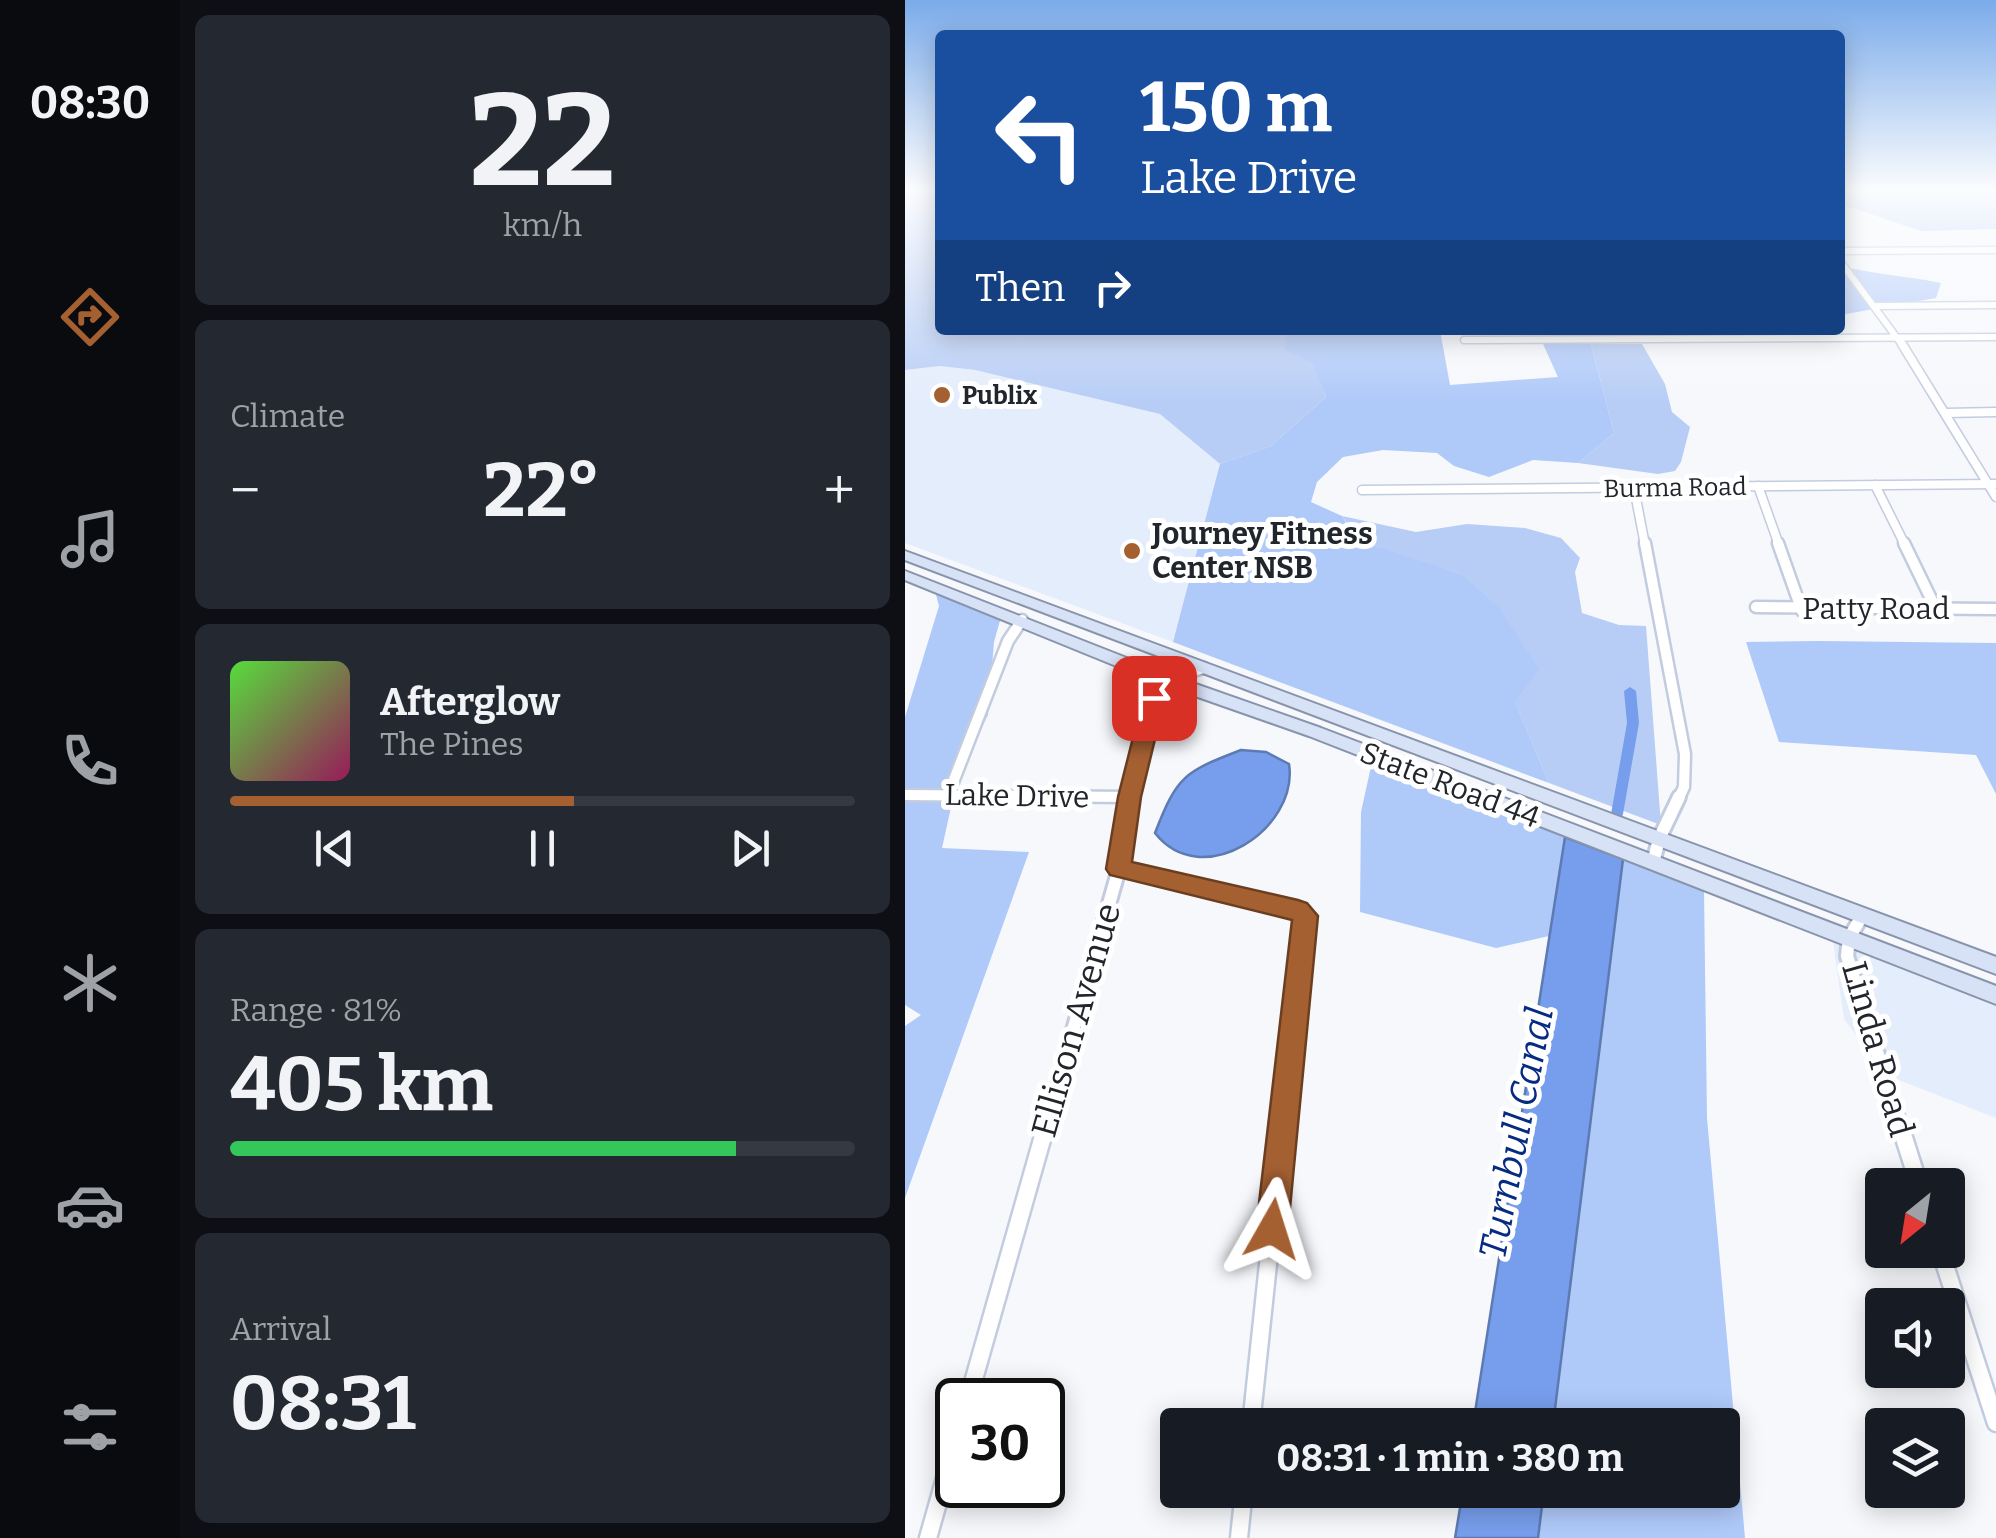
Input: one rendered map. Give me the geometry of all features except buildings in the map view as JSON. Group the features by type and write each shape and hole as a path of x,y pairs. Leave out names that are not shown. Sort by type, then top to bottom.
{"main road":[{"name":"State Road 44","path":"906,556 1996,966"},
{"name":"State Road 44","path":"905,575 1164,678 1315,732 1996,994"},
{"path":"1315,732 1329,714"}],"street":[{"path":"1845,268 1877,306 1992,484 1996,497"},
{"path":"1877,306 1996,305"},
{"path":"1548,335 1549,340"},
{"path":"1464,340 1711,335"},
{"path":"1782,335 1996,337"},
{"path":"1946,413 1996,412"},
{"name":"Burma Road","path":"1362,490 1992,484"},
{"path":"1875,485 1936,609"},
{"path":"1758,486 1802,610"},
{"path":"1635,488 1685,754 1684,786 1659,839 1653,863"},
{"name":"Patty Road","path":"1756,607 1996,609"},
{"path":"948,795 1008,641 1023,620"},
{"path":"1164,678 1204,668"},
{"name":"Ellison Avenue","path":"974,1378 1119,869 1130,797 1154,698 1164,678"},
{"name":"Lake Drive","path":"905,794 1130,797"},
{"path":"1119,869 1305,916 1253,1408"},
{"name":"Linda Road","path":"1862,916 1849,938 1847,956 1913,1168"},
{"path":"1946,1268 1996,1423"},
{"path":"929,1538 937,1508"},
{"path":"1239,1538 1243,1508"}],"shaded area":[{"path":"905,261 935,261 935,335 1287,335 1314,363 1326,397 1271,446 1220,464 1160,414 975,370 940,366 905,370"},
{"path":"1845,267 1941,283 1936,298 1845,314"},
{"path":"1441,335 1450,385 1558,377 1543,344 1591,344 1614,433 1578,463 1533,460 1489,477 1454,466 1437,453 1383,450 1343,457 1317,482 1311,502 1342,516 1353,534 1378,547 1461,574 1499,608 1539,669 1515,702 1549,783 1173,642 1220,464 1271,446 1326,397 1313,363 1285,350 1286,336"},
{"path":"1591,344 1642,344 1665,384 1672,412 1690,427 1675,471 1658,474 1578,463 1614,433"},
{"path":"940,366 975,370 1161,414 1222,466 1173,642 905,543 905,370"},
{"path":"1342,516 1416,532 1467,524 1525,528 1561,538 1580,558 1575,572 1582,613 1619,625 1646,626 1661,825 1549,783 1461,574 1379,548 1352,529"},
{"path":"935,591 1001,617 994,642 988,715 959,771 942,848 1029,852 905,1198 905,1026 921,1015 905,1005 905,717 939,606"},
{"path":"1746,642 1996,643 1996,794 1976,755 1779,742"},
{"path":"1241,750 1266,752 1289,764 1288,788 1279,811 1263,830 1221,855 1197,857 1175,850 1155,833 1177,787 1207,764"},
{"path":"1372,762 1565,837 1549,936 1496,948 1360,912 1361,812"},
{"path":"1565,837 1623,859 1555,1408 1476,1408"},
{"path":"1623,859 1704,891 1707,1118 1733,1408 1555,1408"},
{"path":"1833,941 1996,1004 1996,1118 1886,1075 1844,1019"},
{"path":"1740,1483 1745,1538 1538,1538 1542,1508 1740,1508"},
{"path":"1460,1508 1542,1508 1538,1538 1455,1538"}],"waterway":[{"path":"1617,814 1633,723 1630,691"}],"place":[{"name":"Publix","path":"942,395"},
{"name":"Journey Fitness Center NSB","path":"1132,551"}],"route":[{"path":"1154,698 1130,797 1119,869 1298,910 1305,916 1272,1229"}],"water label":[{"name":"Turnbull Canal","path":"1516,1133"}]}
